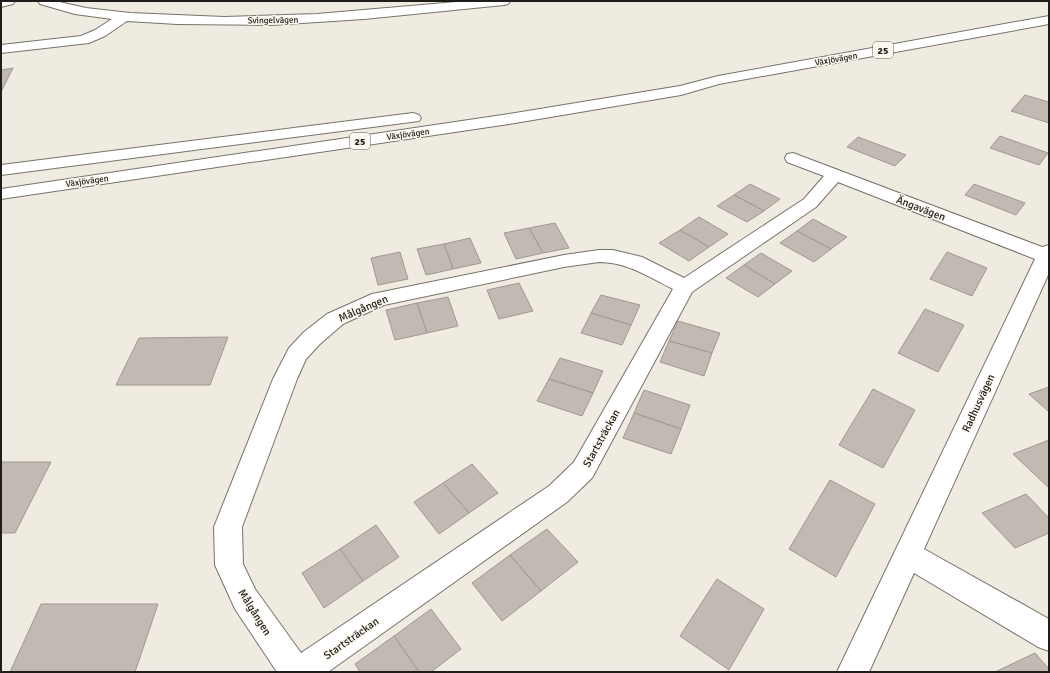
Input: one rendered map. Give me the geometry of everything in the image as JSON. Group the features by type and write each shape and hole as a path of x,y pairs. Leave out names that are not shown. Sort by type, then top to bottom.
{"main road":[{"path":"1,3 9,1"},
{"name":"Svingelvägen","path":"44,1 73,9 124,16 186,20 250,21 307,20 391,6 504,1"},
{"path":"1,49 84,40 100,33 124,16"},
{"name":"Växjövägen","path":"1,194 509,119 681,90 718,80 1049,20"},
{"name":"Växjövägen","path":"1,170 491,108 666,83 718,80"},
{"name":"Ängavägen","path":"793,158 834,176 1048,254"},
{"name":"Startsträckan","path":"301,672 558,494 577,477 594,452 642,362 685,287 810,203 834,176"},
{"name":"Radhusvägen","path":"853,672 1048,254"},
{"name":"Målgången","path":"295,672 245,600 229,565 228,527 285,379 297,354 312,338 335,319 379,299 564,260 613,256 635,262 685,287"},
{"path":"908,555 1049,636"}],"building":[{"path":"13,68 1,92 1,70"},
{"path":"1025,95 1049,102 1049,123 1011,111"},
{"path":"1000,136 1048,153 1039,165 990,148"},
{"path":"858,137 906,155 895,166 847,147"},
{"path":"750,184 780,199 764,211 734,195"},
{"path":"974,184 1025,203 1016,215 965,195"},
{"path":"734,195 764,211 747,222 717,206"},
{"path":"699,217 728,234 709,247 680,230"},
{"path":"813,219 847,237 831,249 797,231"},
{"path":"555,223 569,248 543,253 529,228"},
{"path":"529,228 543,253 516,259 504,233"},
{"path":"680,230 709,247 689,261 659,243"},
{"path":"797,231 831,249 814,262 780,243"},
{"path":"470,238 481,263 453,269 444,244"},
{"path":"444,244 453,269 426,275 417,249"},
{"path":"400,252 408,279 378,285 371,258"},
{"path":"947,252 987,268 972,296 930,279"},
{"path":"761,253 792,271 775,284 744,265"},
{"path":"744,265 775,284 758,297 726,278"},
{"path":"519,283 533,311 499,319 487,290"},
{"path":"601,295 640,305 631,325 591,313"},
{"path":"448,297 458,326 427,333 417,303"},
{"path":"417,303 427,333 395,340 386,310"},
{"path":"925,309 964,325 938,372 898,353"},
{"path":"591,313 631,325 622,345 581,333"},
{"path":"678,321 720,333 712,353 669,341"},
{"path":"228,337 210,385 116,385 139,338"},
{"path":"669,341 712,353 704,376 660,362"},
{"path":"560,358 603,371 593,393 549,379"},
{"path":"549,379 593,393 582,416 537,401"},
{"path":"1049,387 1049,412 1029,394"},
{"path":"873,389 915,410 883,468 839,445"},
{"path":"644,390 690,405 681,429 634,413"},
{"path":"634,413 681,429 671,454 623,438"},
{"path":"1049,440 1049,488 1013,454"},
{"path":"1,462 51,462 15,533 1,533"},
{"path":"472,464 498,493 469,513 443,483"},
{"path":"830,480 875,504 836,577 789,549"},
{"path":"443,483 469,513 439,534 414,502"},
{"path":"1026,494 1049,518 1049,533 1015,548 982,513"},
{"path":"376,525 399,557 363,581 340,549"},
{"path":"547,529 578,562 541,591 510,555"},
{"path":"340,549 363,581 324,608 302,573"},
{"path":"510,555 541,591 502,621 472,583"},
{"path":"717,579 764,609 729,670 680,636"},
{"path":"41,604 158,604 135,672 10,672"},
{"path":"431,609 461,649 431,672 419,672 394,636"},
{"path":"394,636 419,672 360,672 355,664"},
{"path":"1035,653 1049,669 1049,672 995,672"}]}
